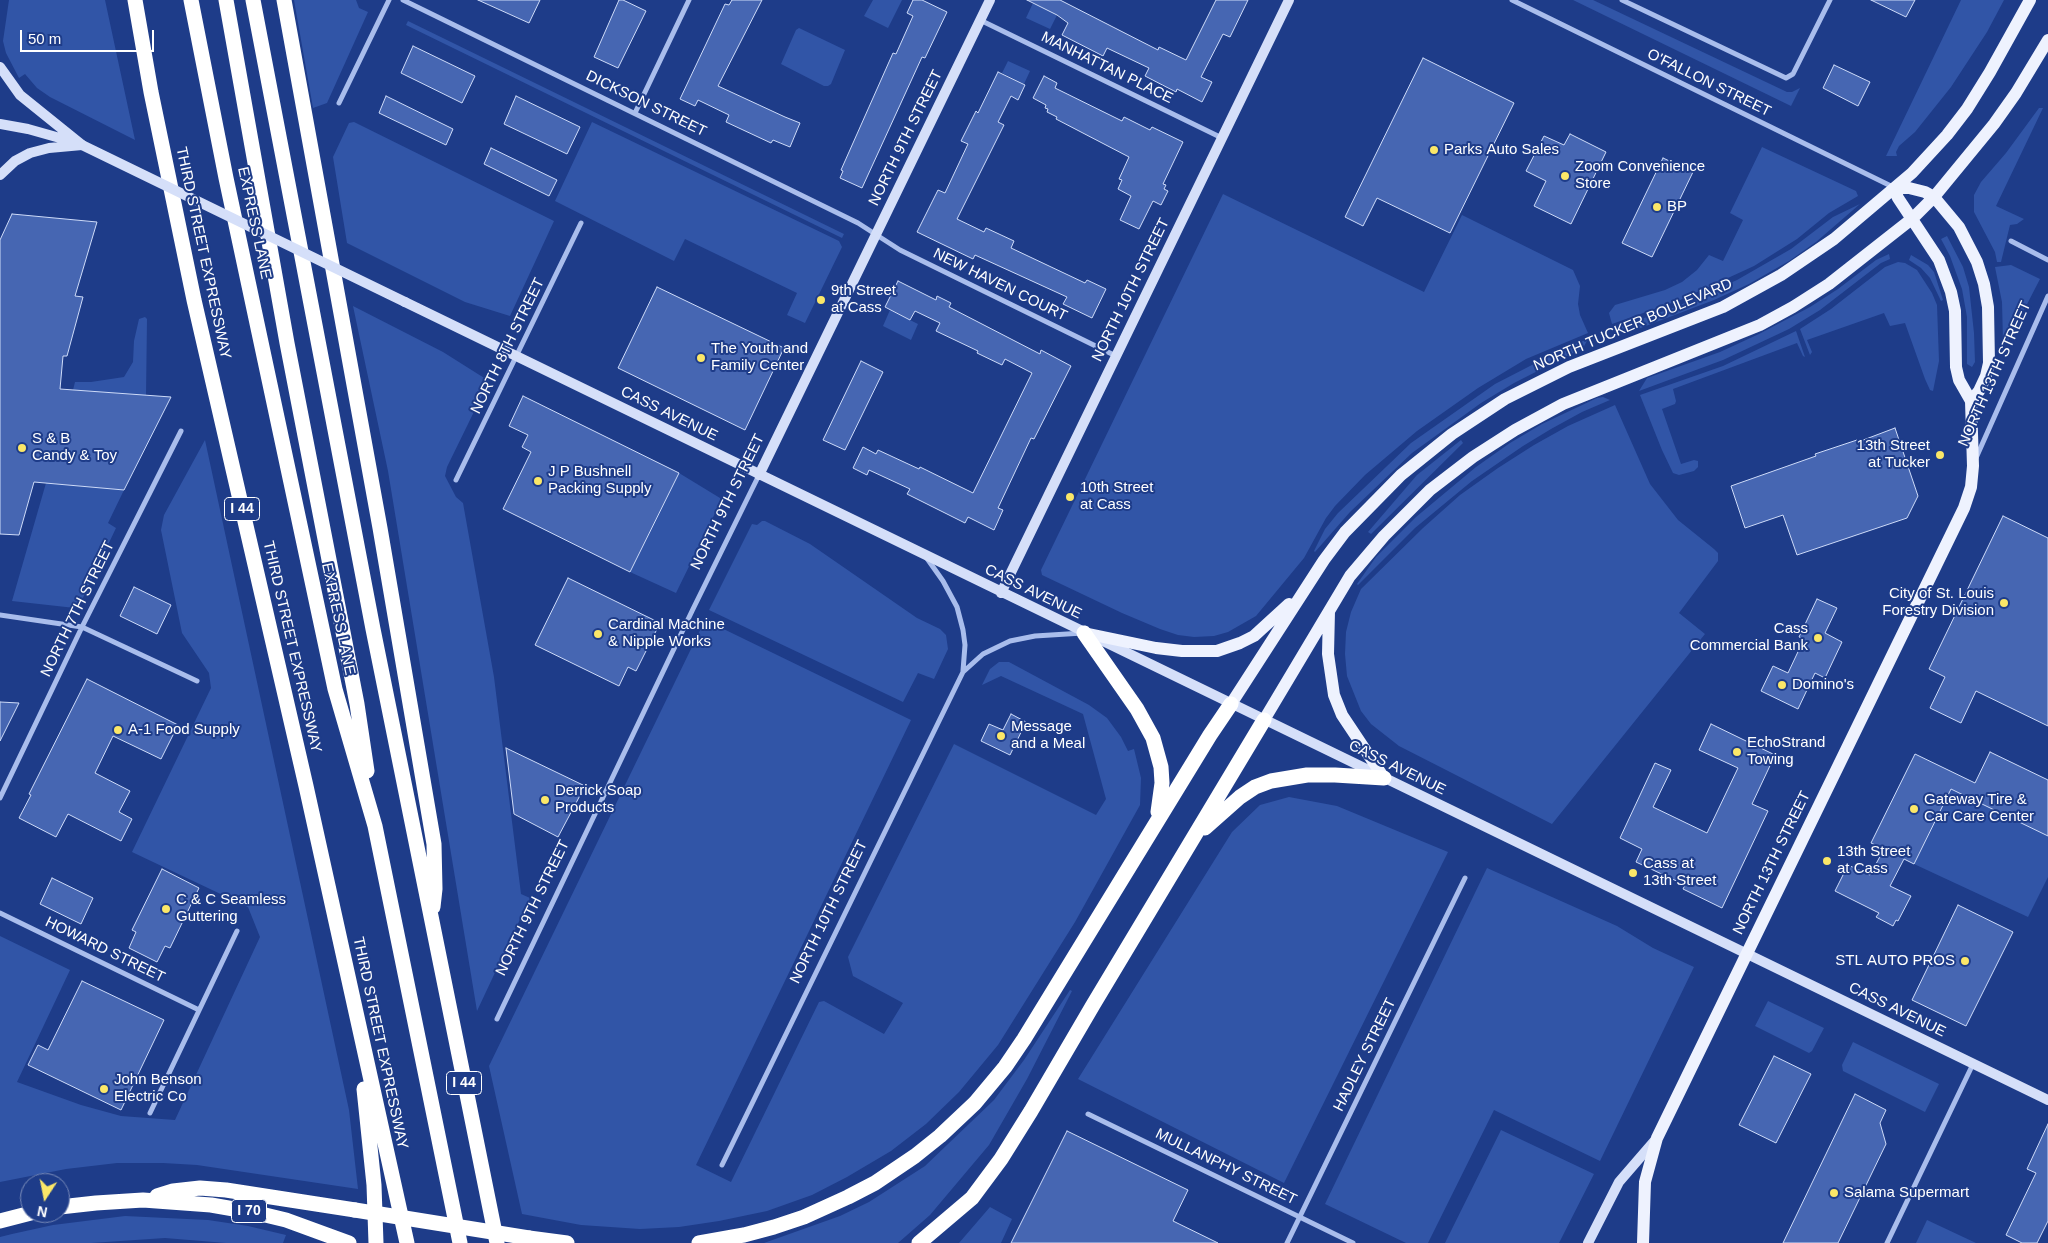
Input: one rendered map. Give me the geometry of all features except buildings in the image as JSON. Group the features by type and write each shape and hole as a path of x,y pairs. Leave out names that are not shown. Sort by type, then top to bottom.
{"highway":[{"name":"THIRD STREET EXPRESSWAY","path":"135,0 151,92 194,300 306,786 406,1243"},
{"name":"EXPRESS LANE","path":"191,0 226,178 335,689 375,826 460,1243"},
{"path":"226,0 289,353 357,704 375,826"},
{"name":"I 44","path":"253,0 366,593 497,1243"},
{"path":"284,0 382,538 434,844 435,889 431,923"},
{"path":"1084,633 1138,709 1153,738 1161,767 1162,783 1162,797 1155,824"},
{"path":"699,1243 759,1231 804,1217 833,1204 900,1167 952,1125 974,1103 995,1080 1024,1039 1155,824 1231,704"},
{"path":"934,1243 972,1198 1001,1159 1032,1111 1264,720"},
{"path":"1190,843 1240,797 1256,787 1271,781 1307,775 1336,774 1384,778"},
{"path":"356,1016 374,1185 376,1243"},
{"path":"143,1200 173,1191 200,1188 226,1190 567,1243"},
{"path":"918,1243 972,1198"},
{"name":"I 70","path":"70,1207 143,1200 211,1205 258,1213 305,1226 350,1243"},
{"path":"0,1221 20,1216"}],"main road":[{"name":"NORTH 9TH STREET","path":"759,475 990,0"},
{"name":"NORTH 10TH STREET","path":"1001,593 1289,0"},
{"name":"NORTH TUCKER BOULEVARD","path":"1231,704 1305,588 1345,532 1374,501 1422,457 1505,399 1569,367 1680,325 1754,291 1815,253 1894,188 1930,154 1967,108 1999,58 2030,0"},
{"path":"1264,720 1329,609 1361,562 1430,490 1473,457 1515,430 1563,404 1760,325 1829,284 1912,218 1934,196 2000,116 2048,40"},
{"path":"0,67 20,95 82,145"},
{"name":"CASS AVENUE","path":"0,124 28,129 82,145 2048,1100"},
{"path":"0,175 15,161 30,153 49,148 82,145"},
{"path":"1894,188 1908,188 1934,196"},
{"name":"NORTH 13TH STREET","path":"1643,1243 1645,1182 1656,1138 1964,508 1971,487 1973,466 1971,401 1959,380 1956,367 1955,312 1946,276 1939,260 1898,198 1894,188"},
{"name":"NORTH 13TH STREET","path":"1934,196 1949,212 1966,239 1984,284 1988,307 1989,363 1986,376 1979,391 1971,401"},
{"path":"1084,633 1156,648 1182,651 1217,650 1240,643 1254,636 1305,588"},
{"path":"1329,609 1328,654 1334,694 1342,714 1384,778"},
{"name":"NORTH 13TH STREET","path":"1588,1243 1619,1182 1656,1138"}],"street":[{"path":"339,103 389,0"},
{"name":"DICKSON STREET","path":"403,0 858,223 875,234"},
{"path":"635,113 689,0"},
{"name":"O'FALLON STREET","path":"1512,0 1894,188"},
{"path":"1622,0 1786,78 1794,74 1830,0"},
{"name":"MANHATTAN PLACE","path":"980,20 1222,138"},
{"name":"NORTH 8TH STREET","path":"456,480 581,222"},
{"name":"NEW HAVEN COURT","path":"875,234 900,250 1116,356"},
{"path":"2011,241 2048,260"},
{"name":"NORTH 13TH STREET","path":"1973,466 2048,296"},
{"name":"NORTH 7TH STREET","path":"0,798 82,627 181,431"},
{"name":"NORTH 9TH STREET","path":"497,1019 759,475"},
{"name":"NORTH 10TH STREET","path":"722,1165 963,672 965,645 957,607 943,581 926,556"},
{"path":"0,615 82,627 197,681"},
{"name":"NORTH 10TH STREET","path":"963,672 983,654 1010,641 1035,636 1084,633"},
{"name":"HADLEY STREET","path":"1287,1243 1465,878"},
{"name":"HOWARD STREET","path":"0,913 199,1010"},
{"path":"150,1113 237,931"},
{"path":"1887,1243 1974,1064"},
{"name":"MULLANPHY STREET","path":"1088,1114 1353,1243"}],"shaded area":[{"path":"9,0 105,0 135,140 50,97 37,88 25,74 19,78 6,53 3,41"},
{"path":"294,0 356,0 359,8 368,12 327,103 313,108"},
{"path":"873,0 902,0 888,28 864,16"},
{"path":"1573,0 1593,0 1787,92 1800,88 1791,106"},
{"path":"1961,0 2004,0 1987,32 1951,87 1915,132 1899,146 1896,152 1897,156 1886,156"},
{"path":"1033,3 1057,15 1050,29 1026,18"},
{"path":"408,21 844,234 842,238 406,25"},
{"path":"799,28 845,50 831,84 828,86 824,86 781,64 796,30"},
{"path":"1008,61 1030,71 1024,84 1002,73"},
{"path":"2039,108 2043,108 1996,206 2024,219 2017,224 2010,225 2001,262 1997,262 1995,252 1974,212 1974,195 1981,182 2006,153"},
{"path":"354,122 554,221 510,316 465,302 347,243 333,157 349,123"},
{"path":"592,122 839,241 842,247 805,323 787,315 797,293 685,239 674,261 555,201"},
{"path":"1762,147 1856,191 1858,196 1829,213 1797,239 1754,266 1680,300 1612,324 1609,313 1615,305 1665,290 1682,282 1697,270 1709,255 1723,261 1743,220 1730,213"},
{"path":"1223,194 1424,292 1462,215 1573,270 1580,286 1578,304 1580,315 1588,333 1526,359 1478,388 1417,431 1365,475 1335,506 1326,518 1304,558 1256,616 1228,632 1214,636 1194,637 1178,635 1160,629 1122,613 1042,575 1041,570"},
{"path":"1860,204 1816,242 1789,261 1749,284 1714,300 1638,329 1628,332 1616,328 1678,306 1737,280 1791,249 1833,217"},
{"path":"1947,236 1963,267 1969,287 1974,333 1975,362 1972,367 1967,364 1967,317 1962,289 1950,256 1941,239"},
{"path":"1889,254 1890,259 1881,263 1820,310 1789,329 1723,360 1639,391 1647,378 1720,352 1810,307 1838,289 1876,260"},
{"path":"1911,255 1928,265 1934,272 1943,300 1941,301 1930,278 1921,268 1909,260"},
{"path":"1898,262 1905,263 1917,270 1932,293 1937,305 1939,361 1933,391 1930,390 1925,379 1905,323 1890,326 1884,313 1807,340 1812,352 1810,355 1800,329 1831,309 1885,267"},
{"path":"2011,265 2040,279 2007,343 2003,341 2002,302 1995,267"},
{"path":"353,306 443,352 489,381 447,467 445,476 456,497 463,503 494,677 521,894 530,898 477,1011 388,471"},
{"path":"890,310 918,324 911,340 883,326"},
{"path":"145,317 147,319 146,396 73,390 75,382 91,382 124,377 133,362 134,341 139,319"},
{"path":"1796,331 1805,357 1797,343 1673,389 1675,404 1662,409 1681,464 1694,460 1698,461 1698,467 1694,471 1679,475 1673,473 1640,395 1723,366"},
{"path":"1588,339 1583,348 1514,383 1481,403 1412,453 1350,512 1314,551 1325,529 1338,513 1411,443 1495,384 1563,349"},
{"path":"1603,397 1610,400 1582,412 1551,429 1472,481 1415,528 1357,584 1376,557 1416,517 1476,467 1510,443 1542,424 1597,398"},
{"path":"1615,405 1650,484 1678,520 1718,553 1718,561 1679,613 1705,634 1552,824 1399,746 1371,724 1361,711 1347,676 1346,632 1351,612 1361,589 1423,528 1460,495 1534,445 1568,426"},
{"path":"205,440 349,1110 358,1189 197,1165 163,1163 117,1163 46,1173 20,1173 20,1178 0,1182 0,936 70,970 17,1082 81,1105 121,1116 175,1120 260,937 248,907 132,852 211,688 209,673 182,633 161,530 164,515"},
{"path":"1461,440 1463,443 1371,534 1368,532 1417,475"},
{"path":"679,473 720,498 721,501 676,593 630,572"},
{"path":"46,483 124,490 108,523 116,528 80,604 75,608 12,601"},
{"path":"762,521 810,544 917,618 940,629 946,635 948,649 934,679 918,673 903,702 709,610 752,524 757,525"},
{"path":"705,620 911,720 696,1165 731,1182 819,1002 824,1001 884,1034 903,1003 853,976 848,957 954,744 1096,815 1106,799 1083,714 1001,676 982,685 990,669 999,662 1009,662 1089,705 1107,718 1121,737 1128,751 1134,749 1141,778 1140,805 1075,922 998,1045 959,1092 926,1124 891,1151 812,1195 767,1211 719,1221 679,1227 640,1229 581,1225 522,1214 489,1066"},
{"path":"1958,775 2048,836 2048,877 2028,917 1914,864"},
{"path":"1289,797 1337,806 1448,852 1284,1183 1078,1079 1232,832 1260,805"},
{"path":"1487,868 1617,926 1653,948 1694,967 1600,1161 1494,1110 1428,1243 1406,1243 1325,1204"},
{"path":"1070,990 1072,991 1027,1079 989,1145 930,1215 898,1243 764,1243 840,1216 869,1202 925,1166 994,1100 1024,1060"},
{"path":"1768,1001 1824,1028 1812,1051 1809,1053 1755,1026"},
{"path":"1853,1042 1939,1084 1925,1112 1843,1071 1842,1065"},
{"path":"1501,1130 1594,1174 1559,1243 1445,1243"},
{"path":"990,1207 1012,1219 1001,1243 959,1243"},
{"path":"125,1216 208,1220 248,1226 286,1235 283,1243 226,1243 165,1238 91,1243 0,1243 0,1237 70,1223"},
{"path":"1927,1220 1976,1243 1916,1243"}],"place":[{"name":"Parks Auto Sales","path":"1434,150"},
{"name":"Zoom Convenience Store","path":"1565,176"},
{"name":"BP","path":"1657,207"},
{"name":"9th Street at Cass","path":"821,300"},
{"name":"The Youth and Family Center","path":"701,358"},
{"name":"S & B Candy & Toy","path":"22,448"},
{"name":"13th Street at Tucker","path":"1940,455"},
{"name":"J P Bushnell Packing Supply","path":"538,481"},
{"name":"10th Street at Cass","path":"1070,497"},
{"name":"City of St. Louis Forestry Division","path":"2004,603"},
{"name":"Cardinal Machine & Nipple Works","path":"598,634"},
{"name":"Cass Commercial Bank","path":"1818,638"},
{"name":"Domino's","path":"1782,685"},
{"name":"A-1 Food Supply","path":"118,730"},
{"name":"Message and a Meal","path":"1001,736"},
{"name":"EchoStrand Towing","path":"1737,752"},
{"name":"Derrick Soap Products","path":"545,800"},
{"name":"Gateway Tire & Car Care Center","path":"1914,809"},
{"name":"13th Street at Cass","path":"1827,861"},
{"name":"Cass at 13th Street","path":"1633,873"},
{"name":"C & C Seamless Guttering","path":"166,909"},
{"name":"STL AUTO PROS","path":"1965,961"},
{"name":"John Benson Electric Co","path":"104,1089"},
{"name":"Salama Supermart","path":"1834,1193"}]}
